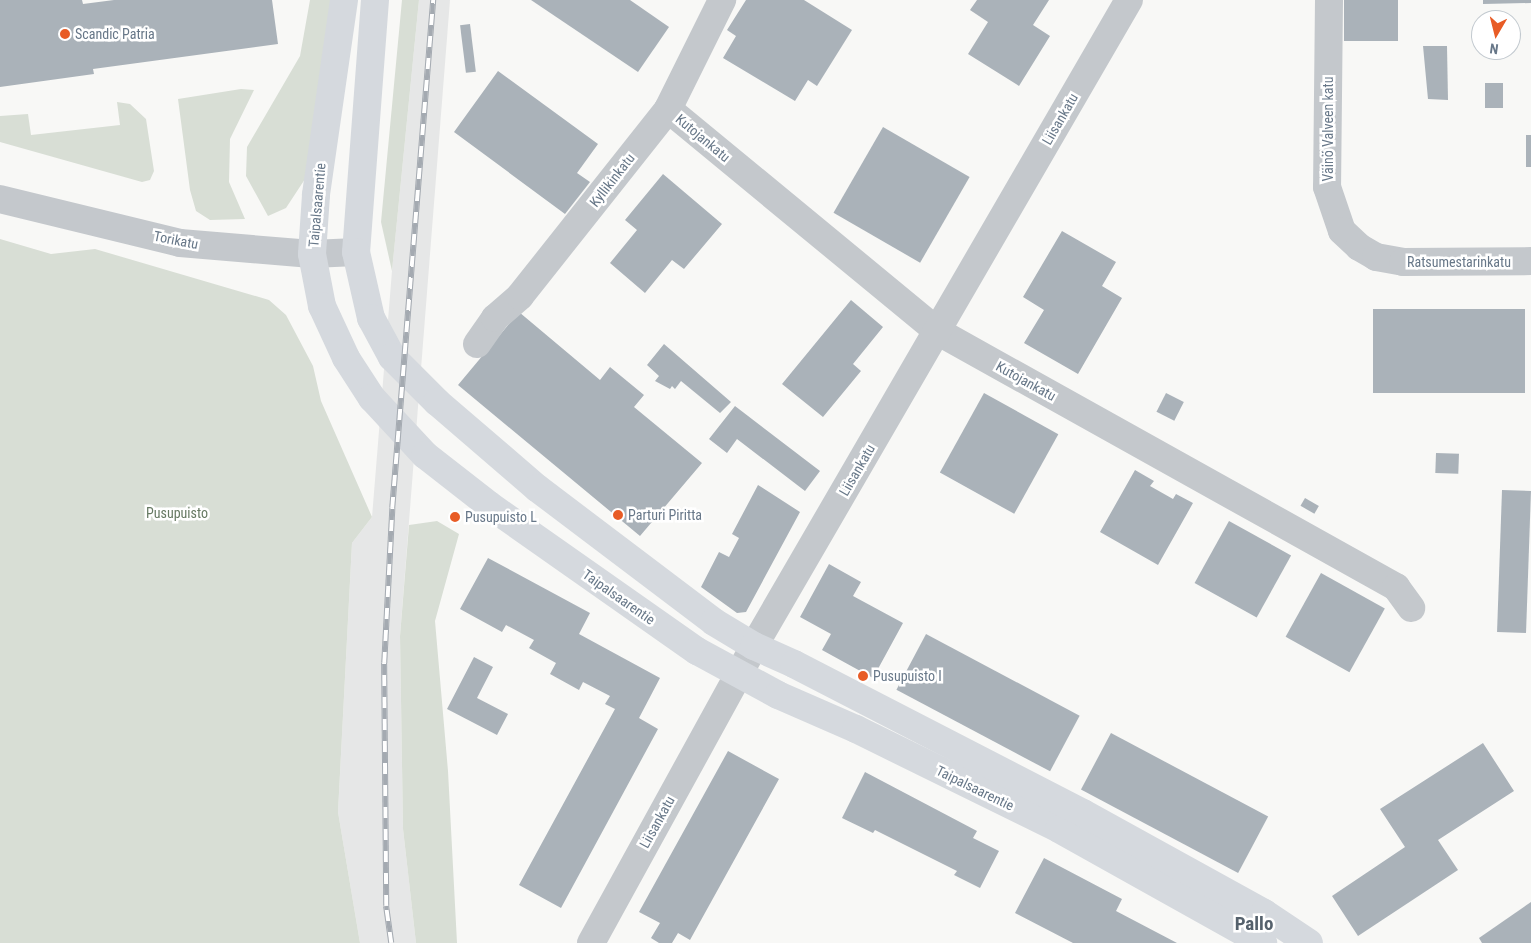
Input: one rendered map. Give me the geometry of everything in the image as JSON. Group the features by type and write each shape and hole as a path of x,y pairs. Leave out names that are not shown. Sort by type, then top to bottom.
{"main road":[{"name":"Taipalsaarentie","path":"344,0 316,195 312,254 322,306 346,358 372,398 425,455 530,534 697,651 738,674 1059,829 1256,934 1309,943"},
{"name":"Taipalsaarentie","path":"375,0 356,252 371,318 392,357 436,402 537,488 634,564 714,622 754,646 794,664 1083,813 1256,934"}],"street":[{"name":"Kyllikinkatu","path":"477,344 495,318 520,296 668,109 722,0"},
{"name":"Liisankatu","path":"591,943 738,674 1129,0"},
{"name":"Väinö Valveen katu","path":"1329,0 1327,186 1342,231 1359,247"},
{"name":"Kutojankatu","path":"668,109 937,331 1396,587 1411,608"},
{"name":"Torikatu","path":"0,199 180,243 312,254 356,252"},
{"name":"Ratsumestarinkatu","path":"1359,247 1376,257 1403,262 1531,261"}],"shaded area":[{"path":"419,0 450,0 400,636 403,829 416,943 360,943 338,812 352,543 372,517 392,271"}],"green space":[{"path":"310,0 333,0 305,179 286,208 268,216 246,176 247,147 300,56"},
{"path":"402,0 419,0 392,271 381,222"},
{"path":"241,89 254,90 230,139 229,182 245,219 210,220 196,211 190,190 178,99"},
{"path":"117,102 130,104 146,119 154,171 150,180 142,182 0,142 0,116 28,114 31,135 120,125"},
{"name":"Pusupuisto","path":"0,239 51,254 95,249 269,300 286,315 313,366 321,401 372,517 352,543 338,812 360,943 0,943"},
{"path":"437,521 459,534 435,621 448,771 457,943 416,943 403,829 400,636 409,525"}],"building":[{"path":"0,0 82,0 83,4 114,0 272,0 278,44 93,69 94,74 0,87"},
{"path":"531,0 630,0 669,27 638,72"},
{"path":"746,0 804,0 852,30 817,86 808,80 795,101 723,58 736,36 727,30"},
{"path":"977,0 1049,0 1033,25 1050,36 1019,86 968,54 988,22 970,10"},
{"path":"1344,0 1398,0 1398,41 1344,41"},
{"path":"1483,0 1531,0 1531,3 1483,4"},
{"path":"470,24 476,72 466,73 460,25"},
{"path":"1423,46 1447,46 1448,100 1428,99"},
{"path":"498,71 598,144 577,173 590,182 565,214 454,132"},
{"path":"1485,83 1503,83 1503,108 1485,108"},
{"path":"883,127 970,177 920,263 834,213"},
{"path":"1526,135 1531,135 1531,167 1526,167"},
{"path":"663,174 722,224 684,269 672,260 645,293 610,263 637,230 625,220"},
{"path":"1062,231 1116,262 1102,286 1122,298 1078,374 1024,343 1044,310 1023,297"},
{"path":"851,300 883,327 853,364 861,371 823,417 782,384"},
{"path":"1373,309 1525,309 1525,393 1373,393"},
{"path":"519,312 600,380 610,367 644,395 634,407 702,463 640,536 458,385"},
{"path":"664,344 731,402 720,413 681,381 675,389 672,386 670,389 655,381 659,376 647,365"},
{"path":"984,393 1058,434 1014,514 940,473"},
{"path":"1166,393 1184,402 1174,421 1156,412"},
{"path":"735,406 820,471 805,491 737,439 727,453 709,439"},
{"path":"1436,453 1459,454 1458,474 1435,473"},
{"path":"1135,470 1154,481 1150,486 1173,499 1176,494 1193,503 1158,565 1100,532"},
{"path":"758,485 800,512 746,612 737,613 701,587 719,552 729,557 739,538 732,534"},
{"path":"1502,490 1531,491 1526,633 1497,632"},
{"path":"1305,498 1319,506 1314,514 1300,506"},
{"path":"1229,521 1291,555 1257,618 1195,583"},
{"path":"488,558 590,613 579,634 660,678 639,718 658,729 561,908 519,885 615,709 605,704 610,696 583,682 579,690 550,674 556,663 529,648 534,640 506,625 502,632 460,609"},
{"path":"829,564 861,582 853,596 903,623 873,678 822,650 831,634 800,617"},
{"path":"1321,573 1385,608 1349,672 1286,637"},
{"path":"926,634 1080,716 1050,771 896,690"},
{"path":"474,657 493,667 477,698 508,714 497,735 447,709"},
{"path":"1111,733 1268,817 1238,873 1081,790"},
{"path":"1483,743 1514,791 1438,840 1458,870 1358,936 1332,896 1405,847 1380,809"},
{"path":"728,751 779,779 690,940 678,933 672,943 659,943 651,938 660,923 639,912"},
{"path":"865,772 977,831 973,838 999,851 980,888 954,875 957,871 875,830 873,833 842,818"},
{"path":"1044,858 1122,899 1116,911 1177,943 1073,943 1015,913"},
{"path":"1531,902 1531,943 1482,943 1479,938"}],"railway":[{"path":"391,943 386,906 384,663 392,508 433,0"}],"place":[{"name":"Scandic Patria","path":"65,34"},
{"name":"Parturi Piritta","path":"618,515"},
{"name":"Pusupuisto L","path":"455,517"},
{"name":"Pusupuisto I","path":"863,676"}],"district":[{"name":"Pallo","path":"1254,924"}]}
